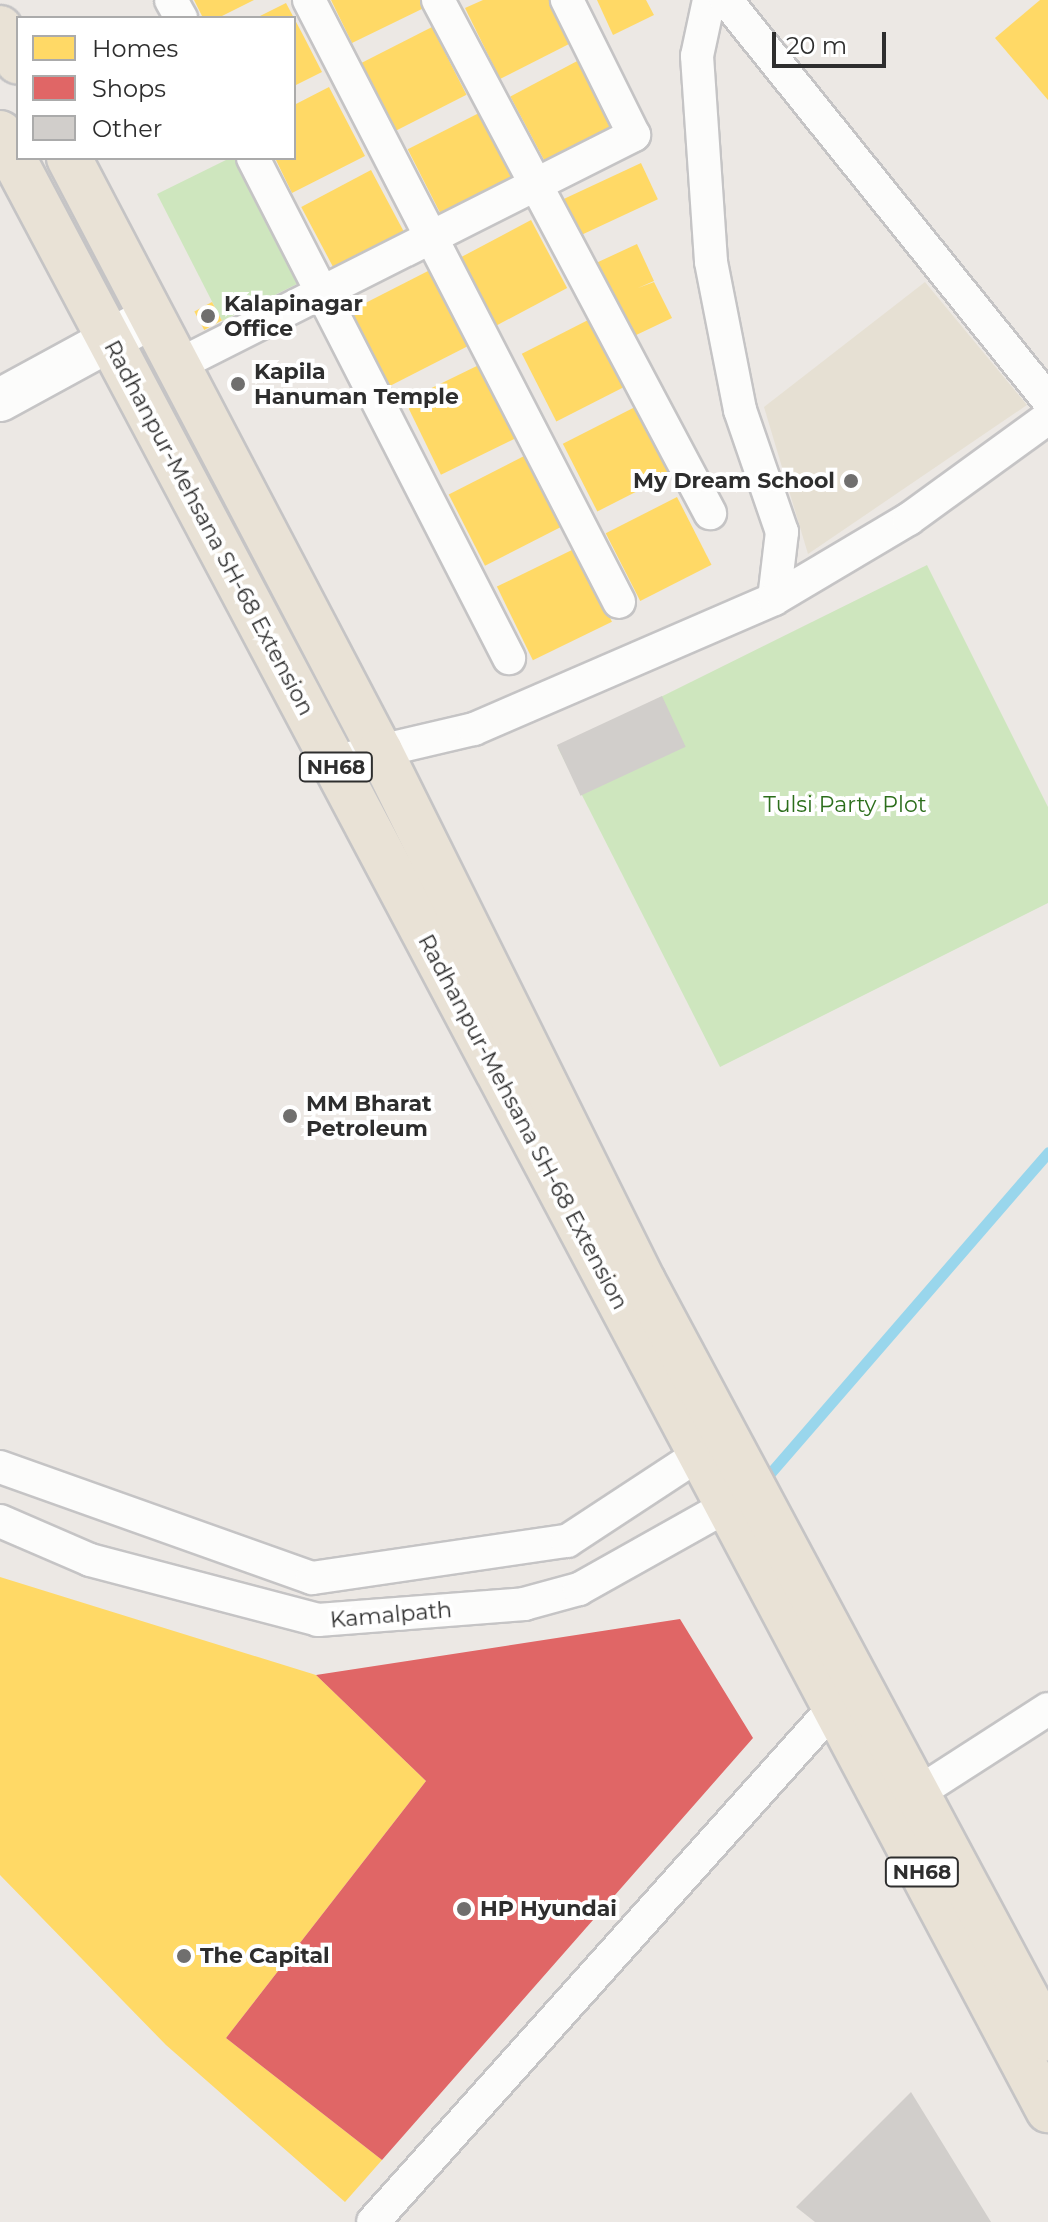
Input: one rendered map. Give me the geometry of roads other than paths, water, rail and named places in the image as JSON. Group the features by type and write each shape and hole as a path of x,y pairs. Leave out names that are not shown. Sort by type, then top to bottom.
{"highway":[{"path":"0,28 16,58"},
{"name":"Radhanpur-Mehsana SH-68 Extension","path":"0,133 333,762 685,1394 698,1455 725,1507 807,1624 846,1694 903,1802 1048,2110"},
{"name":"NH68","path":"70,160 380,751 685,1394 807,1624"},
{"name":"NH68","path":"903,1802 1048,2038"}],"street":[{"path":"309,0 619,602"},
{"path":"438,0 710,513"},
{"path":"178,365 634,135 567,0"},
{"path":"709,0 697,56 711,262 740,410 782,532 774,599"},
{"path":"726,0 1048,400"},
{"path":"254,160 509,658"},
{"path":"0,400 108,337 152,317"},
{"path":"333,762 474,729 774,599 909,519 1048,418"},
{"path":"0,1467 312,1578 567,1541 698,1455"},
{"name":"Kamalpath","path":"0,1521 90,1560 318,1620 524,1604 579,1589 725,1507"},
{"path":"373,2222 846,1694"},
{"path":"903,1802 1048,1709"}],"waterway":[{"path":"766,1478 1048,1152"}],"place":[{"name":"Kalapinagar Office","path":"208,316"},
{"name":"Kapila Hanuman Temple","path":"238,384"},
{"name":"My Dream School","path":"851,481"},
{"name":"MM Bharat Petroleum","path":"290,1116"},
{"name":"HP Hyundai","path":"464,1909"},
{"name":"The Capital","path":"184,1956"}],"park label":[{"name":"Tulsi Party Plot","path":"845,805"}]}
